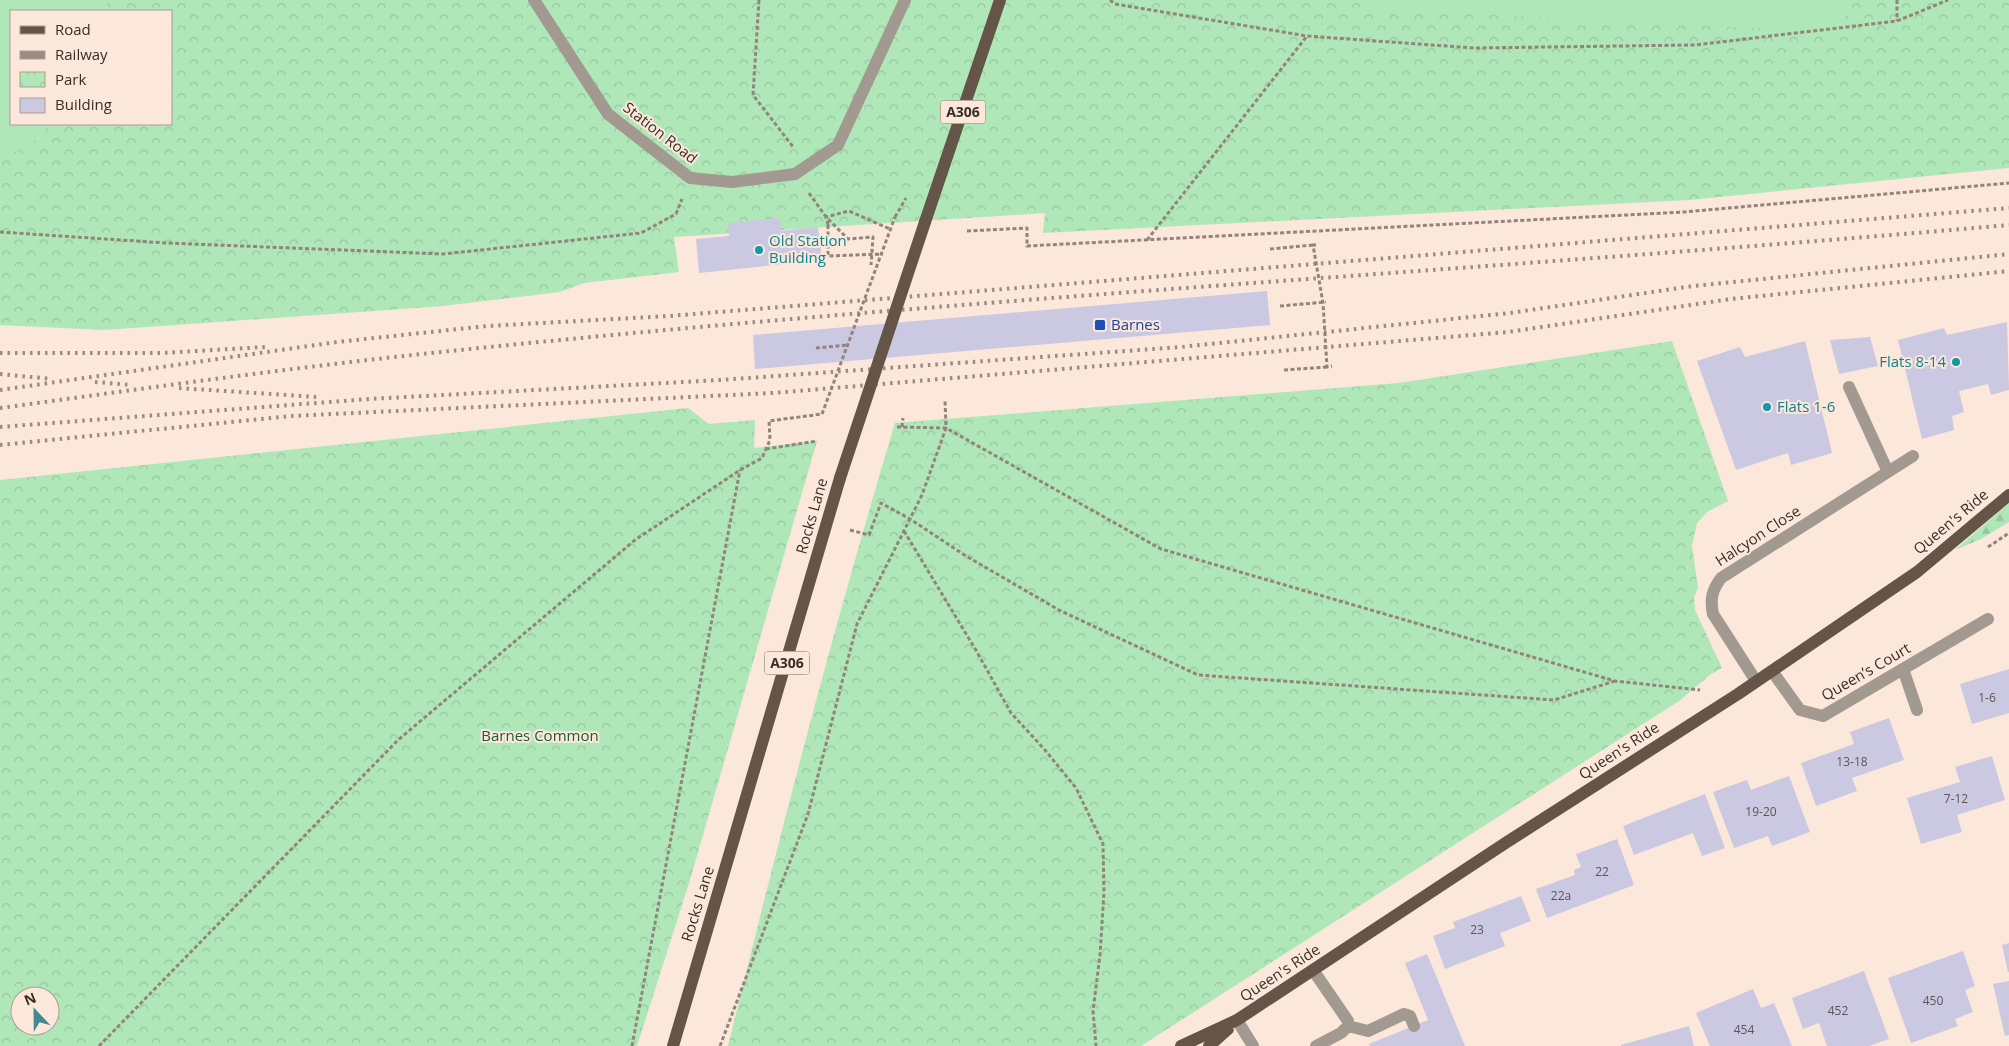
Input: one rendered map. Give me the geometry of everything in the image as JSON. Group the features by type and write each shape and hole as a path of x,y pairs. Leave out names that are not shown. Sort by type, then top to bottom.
{"main road":[{"name":"Rocks Lane","path":"673,1046 840,478 1000,0"},
{"name":"Queen's Ride","path":"1181,1046 1237,1020 1738,694 1917,572 2009,495"},
{"name":"Queen's Ride","path":"1209,1046 1237,1020"}],"street":[{"name":"Station Road","path":"534,0 608,114 690,178 732,182 795,174 813,164 838,145 905,0"},
{"path":"1849,388 1888,472"},
{"name":"Halcyon Close","path":"1756,681 1713,614 1711,601 1714,588 1721,578 1913,456"},
{"name":"Queen’s Court","path":"1772,671 1800,710 1823,716 1988,619"},
{"path":"1903,669 1917,710"},
{"path":"1313,970 1348,1021 1348,1026 1342,1033 1316,1046"},
{"path":"1348,1026 1368,1031 1404,1014 1410,1016 1414,1026"},
{"path":"1237,1020 1253,1046"}],"path":[{"path":"760,0 753,95 795,149 813,164"},
{"path":"1110,0 1115,4 1307,36 1474,48 1695,45 1897,21 1948,0"},
{"path":"1896,0 1897,21"},
{"path":"1146,240 1307,36"},
{"path":"795,174 826,217 848,239 873,237 871,264"},
{"path":"0,232 166,243 443,254 641,234 676,214 690,178"},
{"path":"967,231 1027,228 1026,246 1684,212 2009,182"},
{"path":"99,1046 398,740 635,540 740,470 762,458 770,440 769,421 822,414 883,254 890,229 904,201"},
{"path":"826,217 849,211 890,229"},
{"path":"826,217 828,225 828,256 883,254"},
{"path":"1270,249 1314,245 1324,302 1329,366 1284,370"},
{"path":"1280,306 1324,302"},
{"path":"816,348 848,345"},
{"path":"720,1046 808,814 857,624 922,495 946,428 945,400"},
{"path":"902,426 903,418"},
{"path":"897,427 946,428 1161,549 1614,681 1738,694"},
{"path":"766,448 817,441"},
{"path":"632,1046 740,470"},
{"path":"869,535 881,503 910,519 966,556 1059,610 1198,675 1554,700 1614,681"},
{"path":"904,531 977,652 1011,713 1046,750 1076,788 1103,844 1104,892 1100,955 1093,1011 1096,1046"}],"green space":[{"path":"0,0 2009,0 2009,168 1689,200 1043,233 1045,213 674,237 679,272 584,283 560,292 443,306 104,330 0,325"},
{"path":"0,0 108,0 106,10 10,10 10,125 50,125 33,142 0,160"},
{"path":"1373,0 1847,0 1845,33 1372,9"},
{"path":"1672,341 1728,501 1707,512 1697,523 1692,546 1698,588 1694,597 1695,610 1722,668 1711,674 1679,701 1141,1046 728,1046 807,733 895,423 1399,383"},
{"name":"Barnes Common","path":"688,408 709,424 755,420 754,448 817,441 690,880 637,1046 0,1046 0,480"},
{"path":"2009,503 2009,522 1981,539 1955,550"}],"building":[{"name":"Old Station Building","path":"780,218 781,231 818,227 822,260 699,273 696,239 729,236 728,223"},
{"path":"1267,291 1270,325 755,369 753,335"},
{"name":"Flats 8-14","path":"2007,322 2009,390 1991,395 1988,384 1959,391 1964,412 1952,416 1954,430 1922,439 1898,340 1944,328 1947,335"},
{"path":"1870,337 1878,366 1839,374 1830,340"},
{"name":"Flats 1-6","path":"1805,341 1832,453 1791,465 1788,453 1736,470 1697,361 1740,347 1745,357"},
{"path":"2009,669 2009,713 1972,724 1960,684"},
{"path":"1889,718 1904,760 1852,778 1857,791 1816,806 1801,763 1854,744 1850,732"},
{"path":"1992,756 2005,800 1957,815 1962,832 1921,844 1907,798 1960,782 1955,767"},
{"path":"1789,776 1810,832 1772,846 1768,836 1734,848 1713,792 1747,780 1751,790"},
{"path":"1705,794 1725,848 1702,856 1693,833 1634,855 1623,826"},
{"path":"1617,839 1634,885 1547,918 1536,889 1575,875 1574,870 1581,867 1576,854"},
{"path":"1521,896 1531,921 1500,933 1505,946 1445,969 1433,936 1455,928 1453,922"},
{"path":"2009,943 2009,972 2008,972 2002,945"},
{"path":"1963,951 1975,986 1965,990 1973,1012 1955,1019 1958,1026 1911,1043 1888,978"},
{"path":"1427,954 1465,1046 1370,1046 1369,1044 1428,1020 1405,963"},
{"path":"1864,971 1889,1039 1869,1046 1827,1046 1819,1023 1803,1029 1792,998"},
{"path":"2009,981 2009,1035 2005,1036 1993,984"},
{"path":"1753,989 1761,1008 1774,1003 1792,1046 1710,1046 1696,1013"},
{"path":"1689,1026 1694,1046 1621,1046 1621,1045"}],"railway":[{"path":"0,390 337,342 487,326 669,316 2009,208"},
{"path":"0,408 316,366 620,334 1017,301 1613,257 2009,225"},
{"path":"0,427 369,399 720,380 1181,347 1510,313 1693,286 2009,254"},
{"path":"0,445 291,416 773,393 1508,332 1731,299 2009,271"},
{"path":"0,353 162,353 265,347"},
{"path":"0,374 52,379"},
{"path":"95,382 132,385"},
{"path":"179,388 317,397"}],"place":[{"name":"Old Station Building","path":"759,250"},
{"name":"Barnes","path":"1100,325"},
{"name":"Flats 8-14","path":"1956,362"},
{"name":"Flats 1-6","path":"1767,407"}]}
